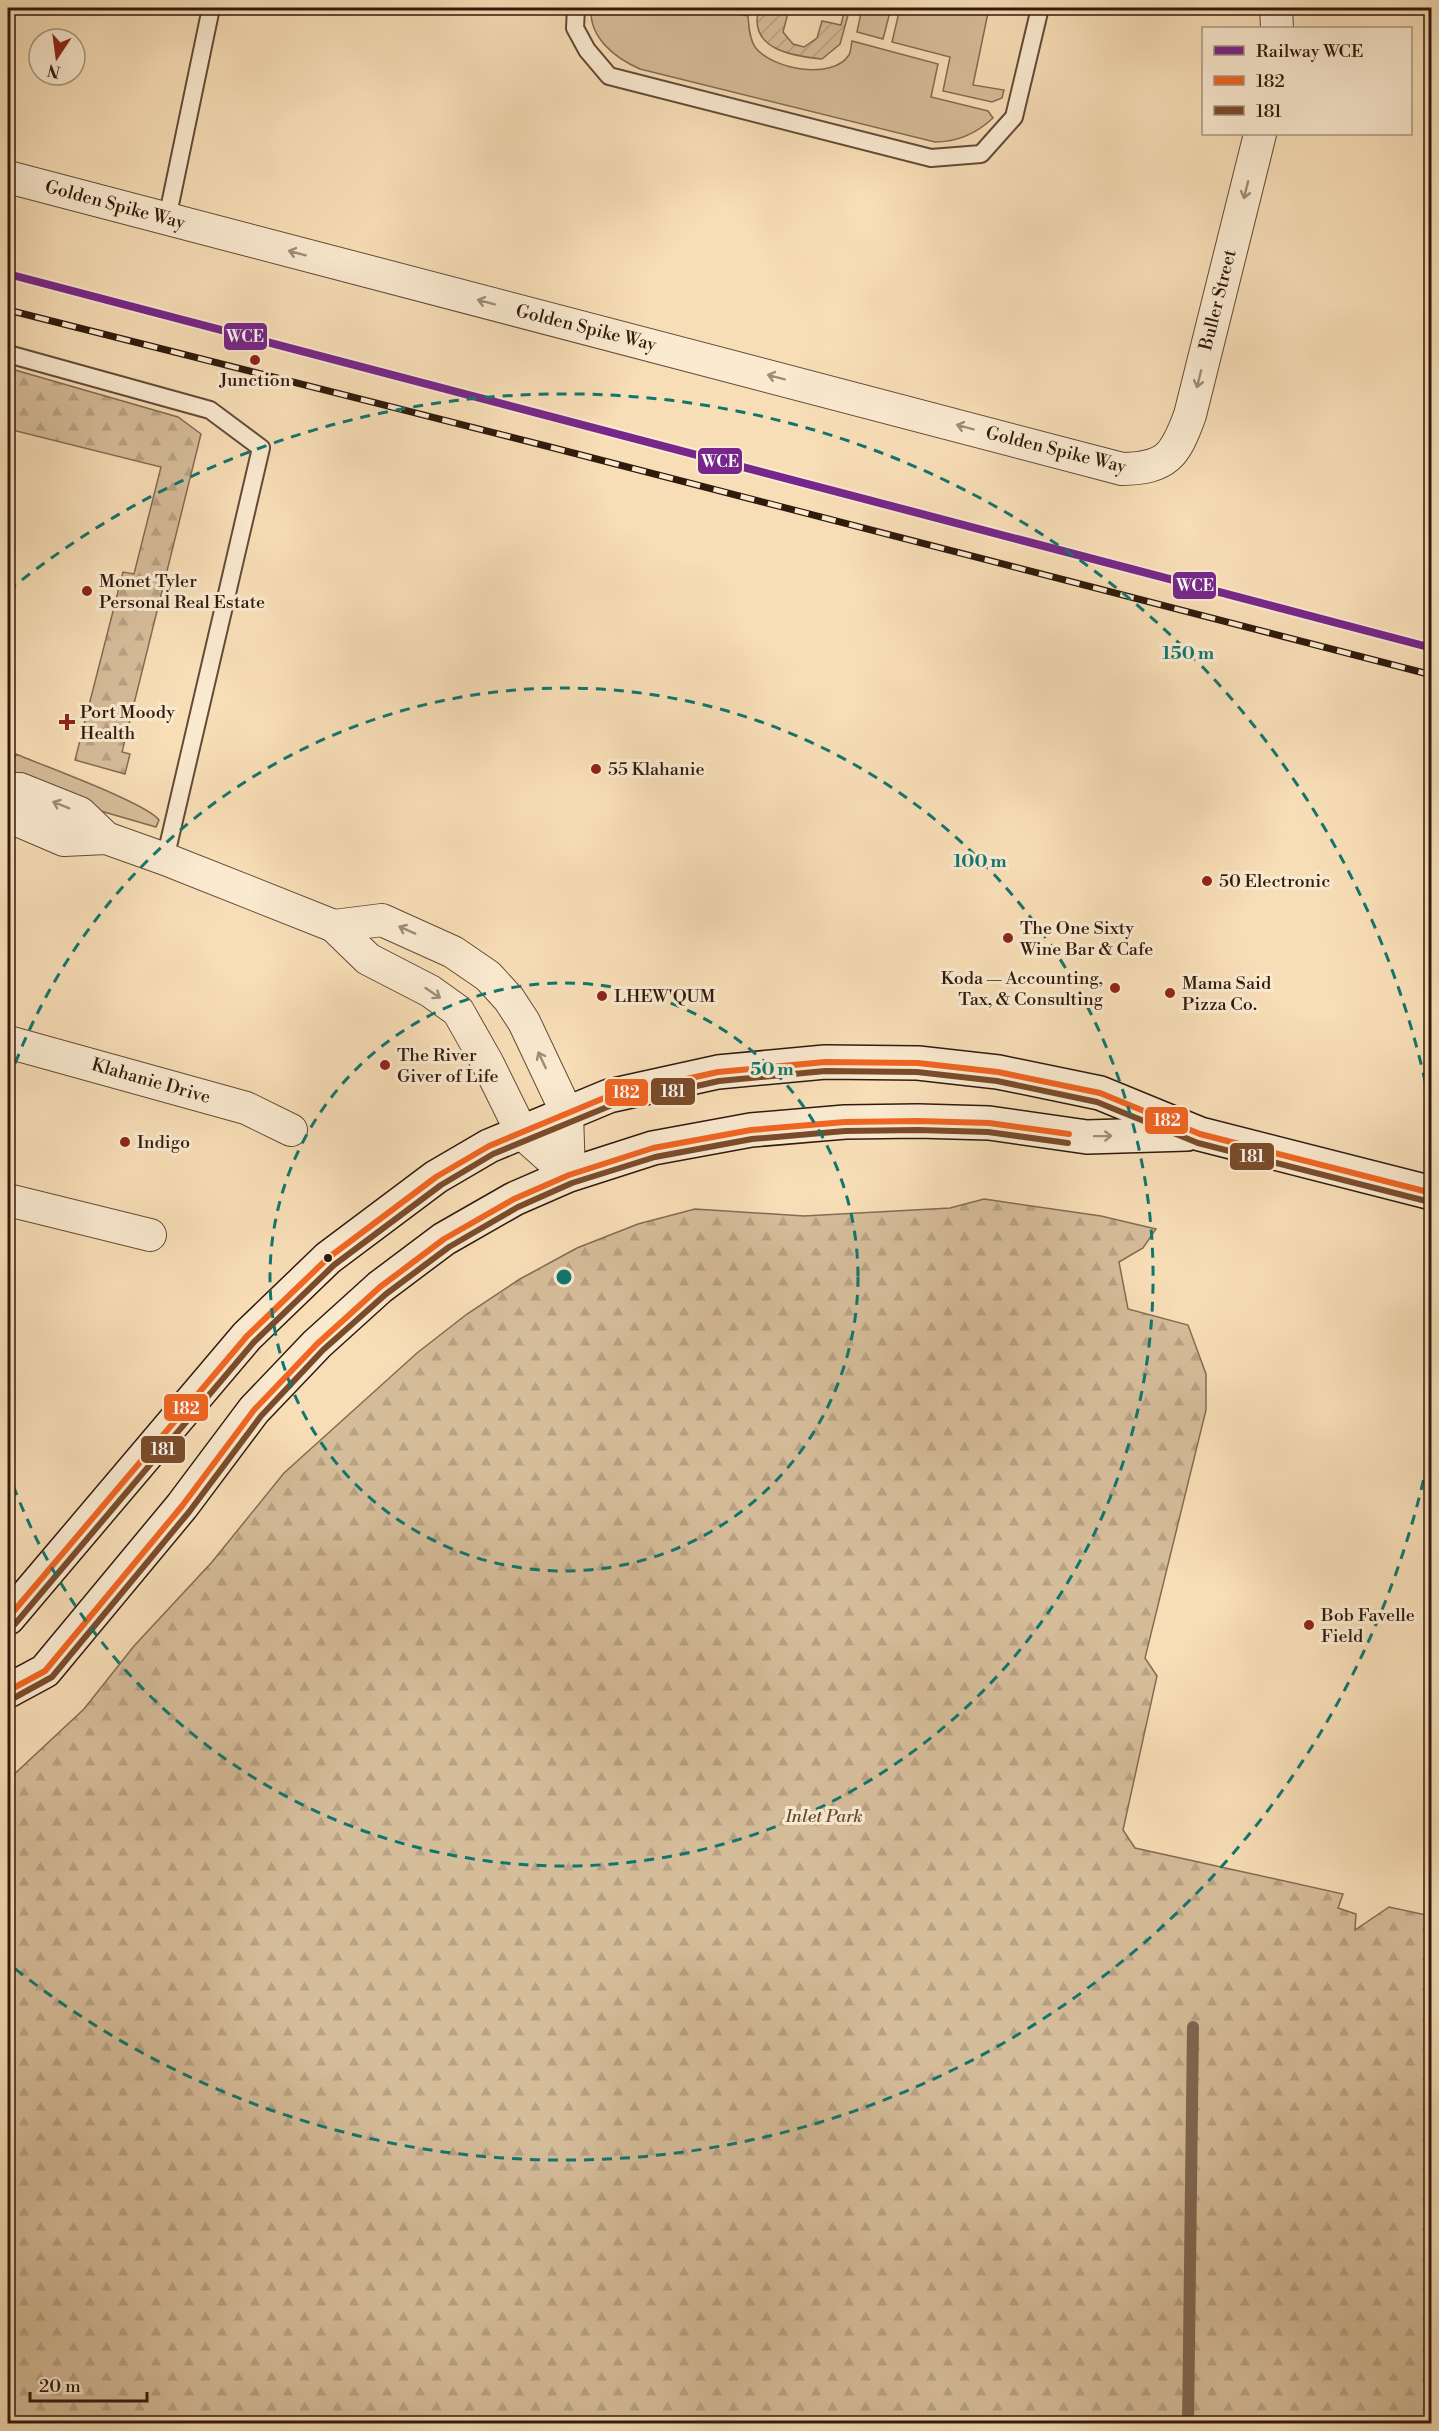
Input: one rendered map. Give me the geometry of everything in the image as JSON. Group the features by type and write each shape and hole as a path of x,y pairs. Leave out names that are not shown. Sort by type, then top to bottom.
{"main road":[{"path":"8,1618 247,1336 328,1258 436,1177 489,1146 609,1096 718,1072 825,1062 918,1063 998,1072 1100,1093 1200,1134 1431,1193"},
{"path":"8,1691 45,1671 182,1506 255,1410 317,1344 380,1287 444,1239 514,1199 569,1175 653,1148 751,1130 845,1122 989,1124 1087,1137 1200,1134"}],"street":[{"path":"1276,8 1277,27"},
{"name":"Buller Street","path":"1164,461 1179,443 1190,415 1260,135"},
{"name":"Golden Spike Way","path":"8,177 1122,469 1143,468 1164,461"},
{"path":"8,789 20,789 80,813 106,838"},
{"path":"8,816 64,840 106,838 334,926 368,958 430,990 458,1011 522,1132 569,1175"},
{"path":"334,926 382,920 453,952 488,976 510,999 524,1022 567,1113 569,1175"},
{"name":"Klahanie Drive","path":"8,1042 246,1108 291,1130"},
{"path":"8,1200 150,1235"}],"lane":[{"path":"167,219 211,8"},
{"path":"576,8 575,28 587,50 609,76 931,158 981,154 1014,117 1040,8"},
{"path":"8,354 210,410 261,448 165,859"}],"green space":[{"path":"591,8 713,8 748,16 750,36 755,47 763,55 787,66 802,69 829,68 841,63 849,55 852,41 938,64 931,97 988,111 993,118 966,136 935,142 640,69 605,46 594,29"},
{"path":"759,8 788,13 783,32 793,44 804,47 817,38 822,21 841,25 845,8 850,8 840,44 822,59 798,56 775,48 766,41 760,33 757,22"},
{"path":"862,8 891,8 883,39 857,32"},
{"path":"900,8 989,8 973,85 1004,90 1002,98 992,102 943,91 950,57 892,42"},
{"path":"8,368 178,417 201,434 122,752 130,754 125,774 75,760 123,572 134,574 161,467 8,429"},
{"path":"16,754 135,804 159,820 156,827 80,805 8,776"},
{"name":"Inlet Park","path":"984,1199 1101,1216 1156,1229 1143,1248 1119,1262 1128,1309 1188,1325 1206,1374 1206,1410 1145,1658 1157,1676 1123,1830 1135,1848 1343,1894 1338,1908 1356,1914 1355,1930 1389,1907 1431,1916 1431,2423 8,2423 8,1780 84,1709 134,1646 212,1562 284,1473 417,1353 467,1314 520,1279 577,1248 638,1224 695,1209 804,1216 950,1208"}],"waterway":[{"path":"1188,2424 1193,2027"}],"railway":[{"path":"8,310 554,448 1432,675"}],"rail line":[{"name":"WCE","path":"8,274 1432,648"}],"transit line":[{"name":"182","path":"8,1618 247,1336 328,1258 436,1177 489,1146 609,1096 718,1072 825,1062 918,1063 998,1072 1100,1093 1200,1134 1432,1193"},
{"name":"181","path":"15,1624 254,1342 334,1265 441,1185 493,1154 612,1105 719,1081 825,1071 917,1072 997,1081 1097,1102 1198,1143 1430,1202"},
{"name":"182","path":"8,1691 45,1671 182,1506 254,1410 317,1344 380,1287 444,1239 514,1199 569,1175 653,1148 751,1130 845,1122 918,1121 989,1123 1069,1134"},
{"name":"181","path":"12,1699 52,1677 189,1512 261,1416 323,1350 386,1294 449,1247 518,1207 572,1183 655,1157 752,1139 845,1131 918,1130 988,1132 1068,1143"}],"place":[{"name":"Junction","path":"255,360"},
{"name":"Monet Tyler Personal Real Estate","path":"87,591"},
{"name":"Port Moody Health","path":"67,722"},
{"name":"55 Klahanie","path":"596,769"},
{"name":"50 Electronic","path":"1207,881"},
{"name":"The One Sixty Wine Bar & Cafe","path":"1008,938"},
{"name":"Koda — Accounting, Tax, & Consulting","path":"1115,988"},
{"name":"Mama Said Pizza Co.","path":"1170,993"},
{"name":"LHEW'QUM","path":"602,996"},
{"name":"The River Giver of Life","path":"385,1065"},
{"name":"Indigo","path":"125,1142"},
{"name":"Bob Favelle Field","path":"1309,1625"}]}
